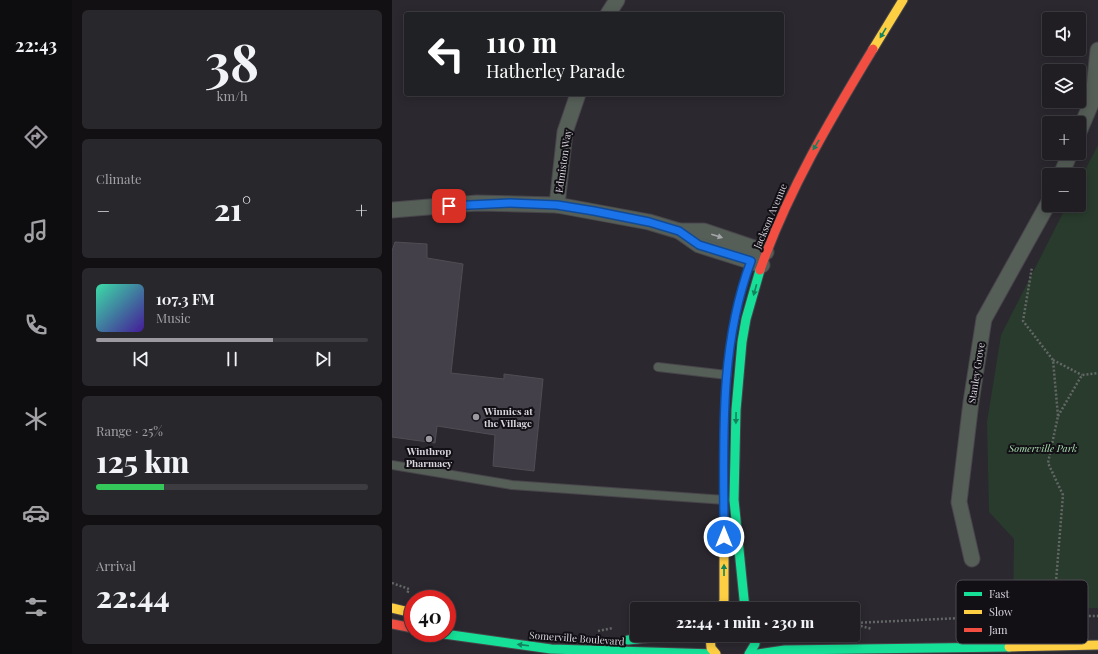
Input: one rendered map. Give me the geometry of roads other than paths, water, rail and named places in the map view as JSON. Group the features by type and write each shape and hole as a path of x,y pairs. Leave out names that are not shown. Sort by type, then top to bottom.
{"main road":[{"name":"Jackson Avenue","path":"744,602 735,520 737,375 757,256 778,220 812,152 903,0"},
{"path":"725,478 725,503"},
{"path":"724,522 724,602"},
{"path":"392,608 404,611"},
{"path":"392,624 404,626"},
{"name":"Somerville Boulevard","path":"456,636 551,649 716,654"},
{"name":"Somerville Boulevard","path":"621,640 630,640"},
{"name":"Somerville Boulevard","path":"711,642 712,648 716,654"},
{"path":"749,654 755,642"},
{"path":"758,654 785,650 1098,645"}],"street":[{"path":"609,12 617,0"},
{"path":"1086,116 1093,99 1098,50"},
{"name":"Edmiston Way","path":"557,205 566,132 577,96"},
{"path":"392,210 477,203 557,205 649,222 679,231 699,245 757,256"},
{"name":"Stanley Grove","path":"972,559 959,502 971,402 984,319 1043,212"}],"lane":[{"path":"658,368 727,375"},
{"path":"392,465 512,485 725,503"}],"place":[{"name":"Winnies at the Village","path":"476,417"},
{"name":"Winthrop Pharmacy","path":"429,439"}],"park label":[{"name":"Somerville Park","path":"1043,448"}]}
